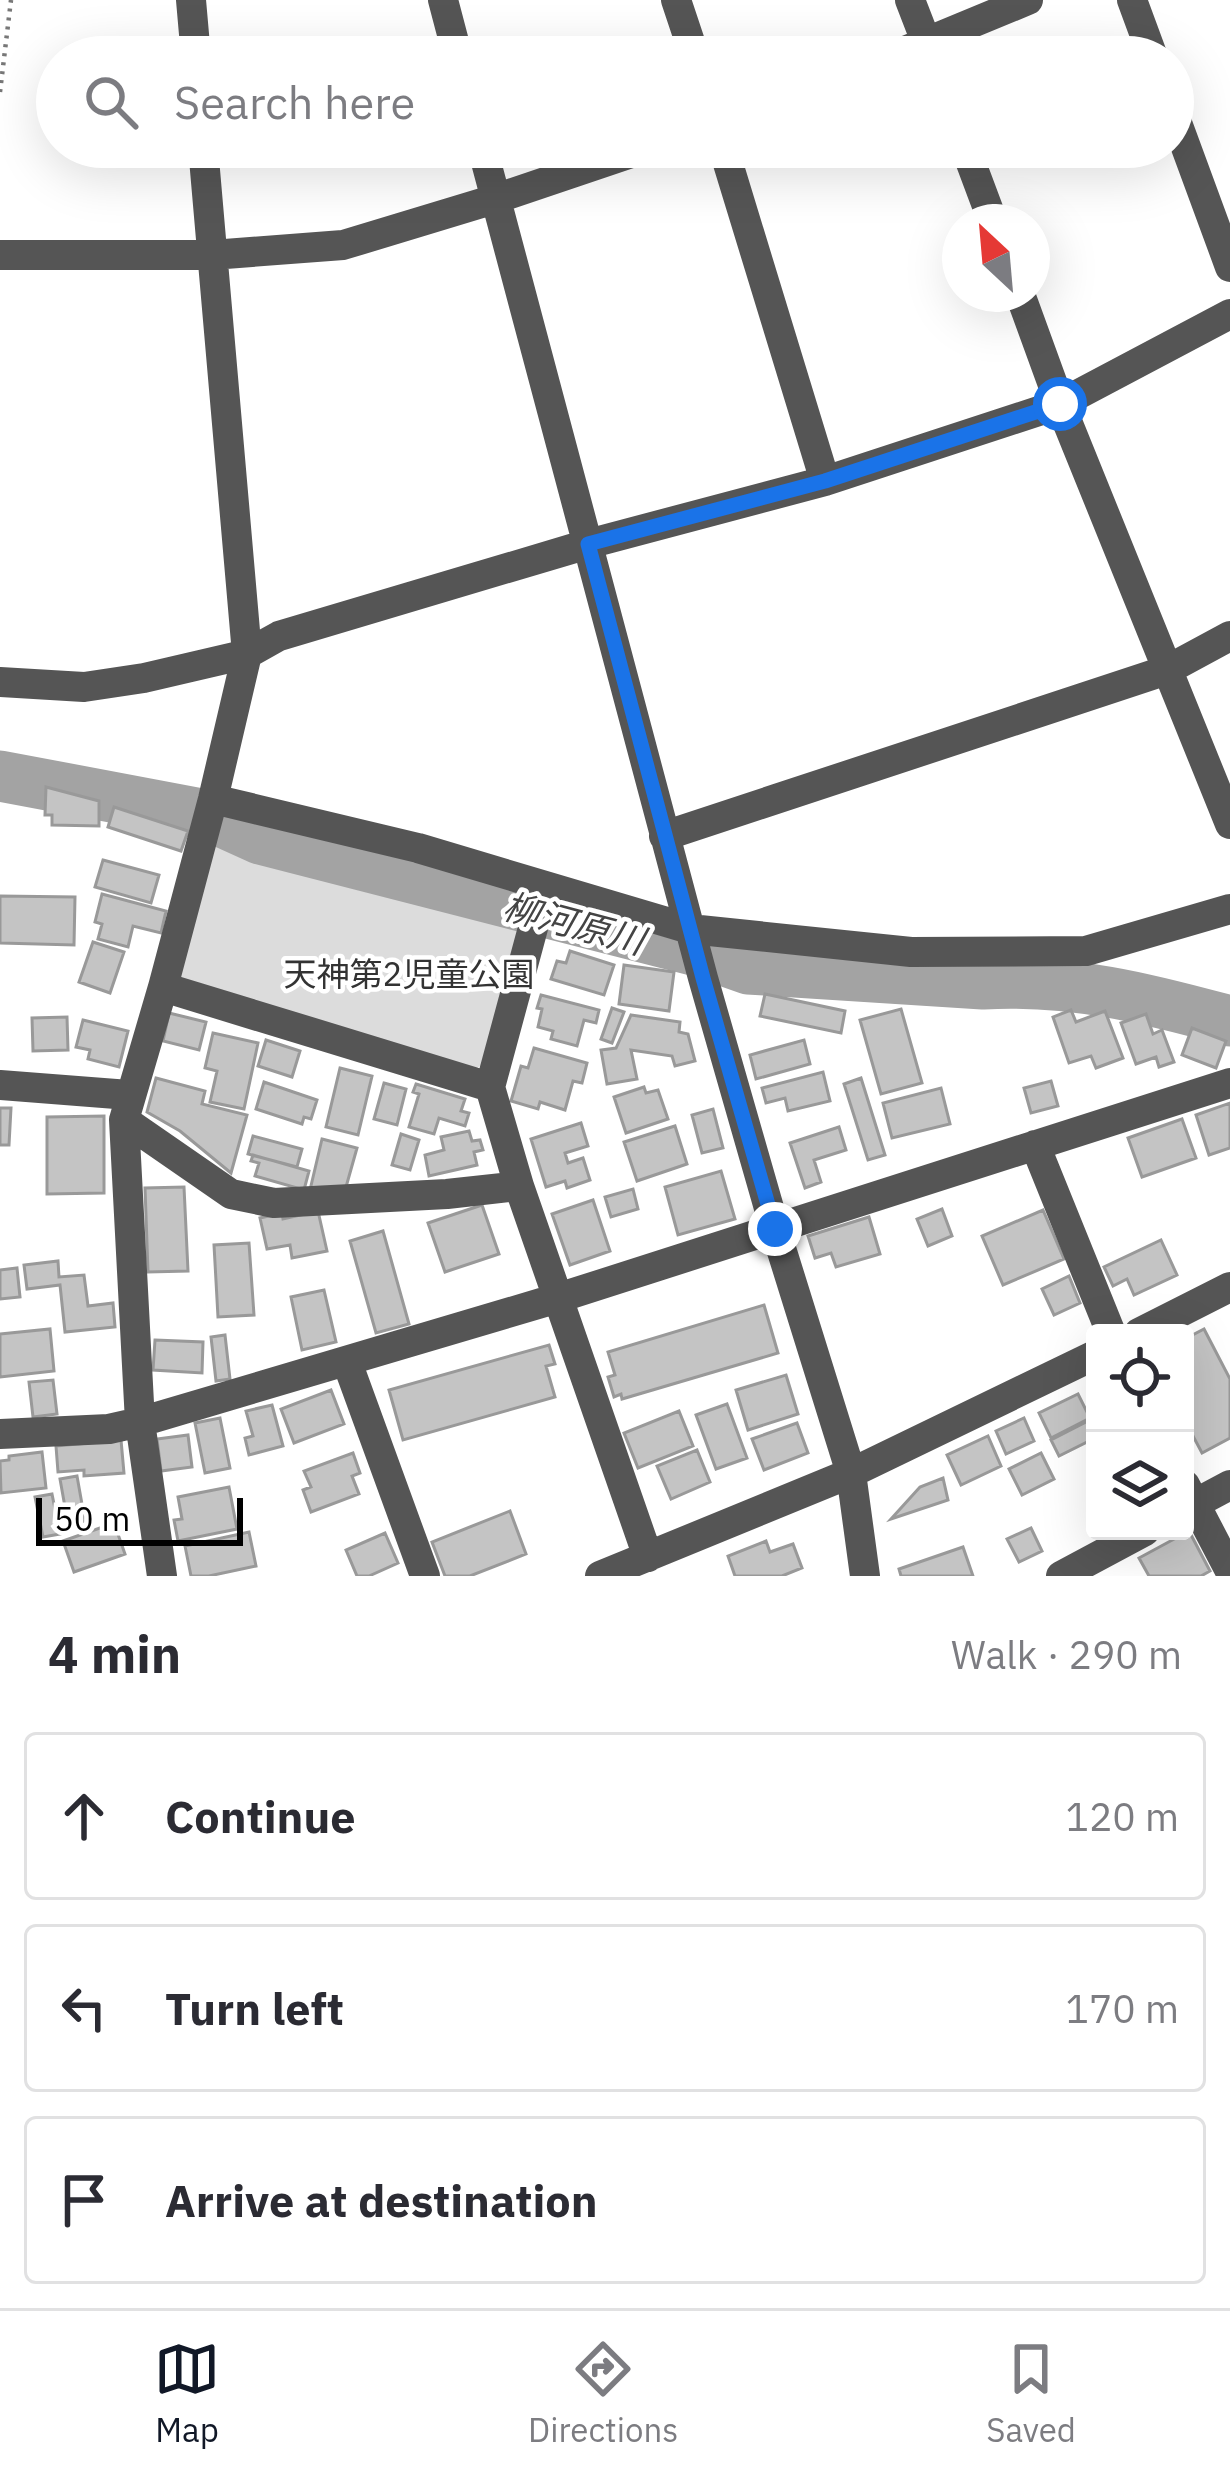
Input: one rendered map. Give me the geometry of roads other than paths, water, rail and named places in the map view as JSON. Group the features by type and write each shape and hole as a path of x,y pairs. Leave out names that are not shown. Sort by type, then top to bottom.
{"street":[{"path":"191,0 194,36"},
{"path":"443,0 452,36"},
{"path":"676,0 687,36"},
{"path":"910,0 924,36"},
{"path":"957,36 1028,0"},
{"path":"1132,0 1145,36"},
{"path":"162,1576 140,1422 126,1108 163,987 247,654 205,168"},
{"path":"488,168 703,978 851,1473 865,1576"},
{"path":"0,255 212,254 344,245 588,168"},
{"path":"729,168 825,481"},
{"path":"973,168 986,204"},
{"path":"1194,168 1230,267"},
{"path":"1027,312 1230,824"},
{"path":"0,682 84,687 247,654 279,636 588,544 825,481 1060,404 1230,314"},
{"path":"664,836 1167,670 1230,636"},
{"path":"209,812 418,848 691,929 911,952 1086,951 1230,909"},
{"path":"533,928 490,1087 519,1186 648,1557"},
{"path":"163,987 490,1087"},
{"path":"0,1434 109,1429 140,1422 558,1298 1230,1083"},
{"path":"0,1085 126,1108 231,1194 274,1203 519,1186"},
{"path":"1035,1145 1107,1324"},
{"path":"1156,1324 1230,1287"},
{"path":"600,1576 851,1473 1086,1358"},
{"path":"347,1362 425,1576"},
{"path":"1194,1498 1230,1485"},
{"path":"1194,1510 1230,1571"},
{"path":"1061,1576 1128,1540"}],"waterway":[{"name":"柳河原川","path":"0,776 207,815 260,839 697,951 748,969 1078,987 1230,1021"}],"park label":[{"name":"天神第2児童公園","path":"409,973"}]}
